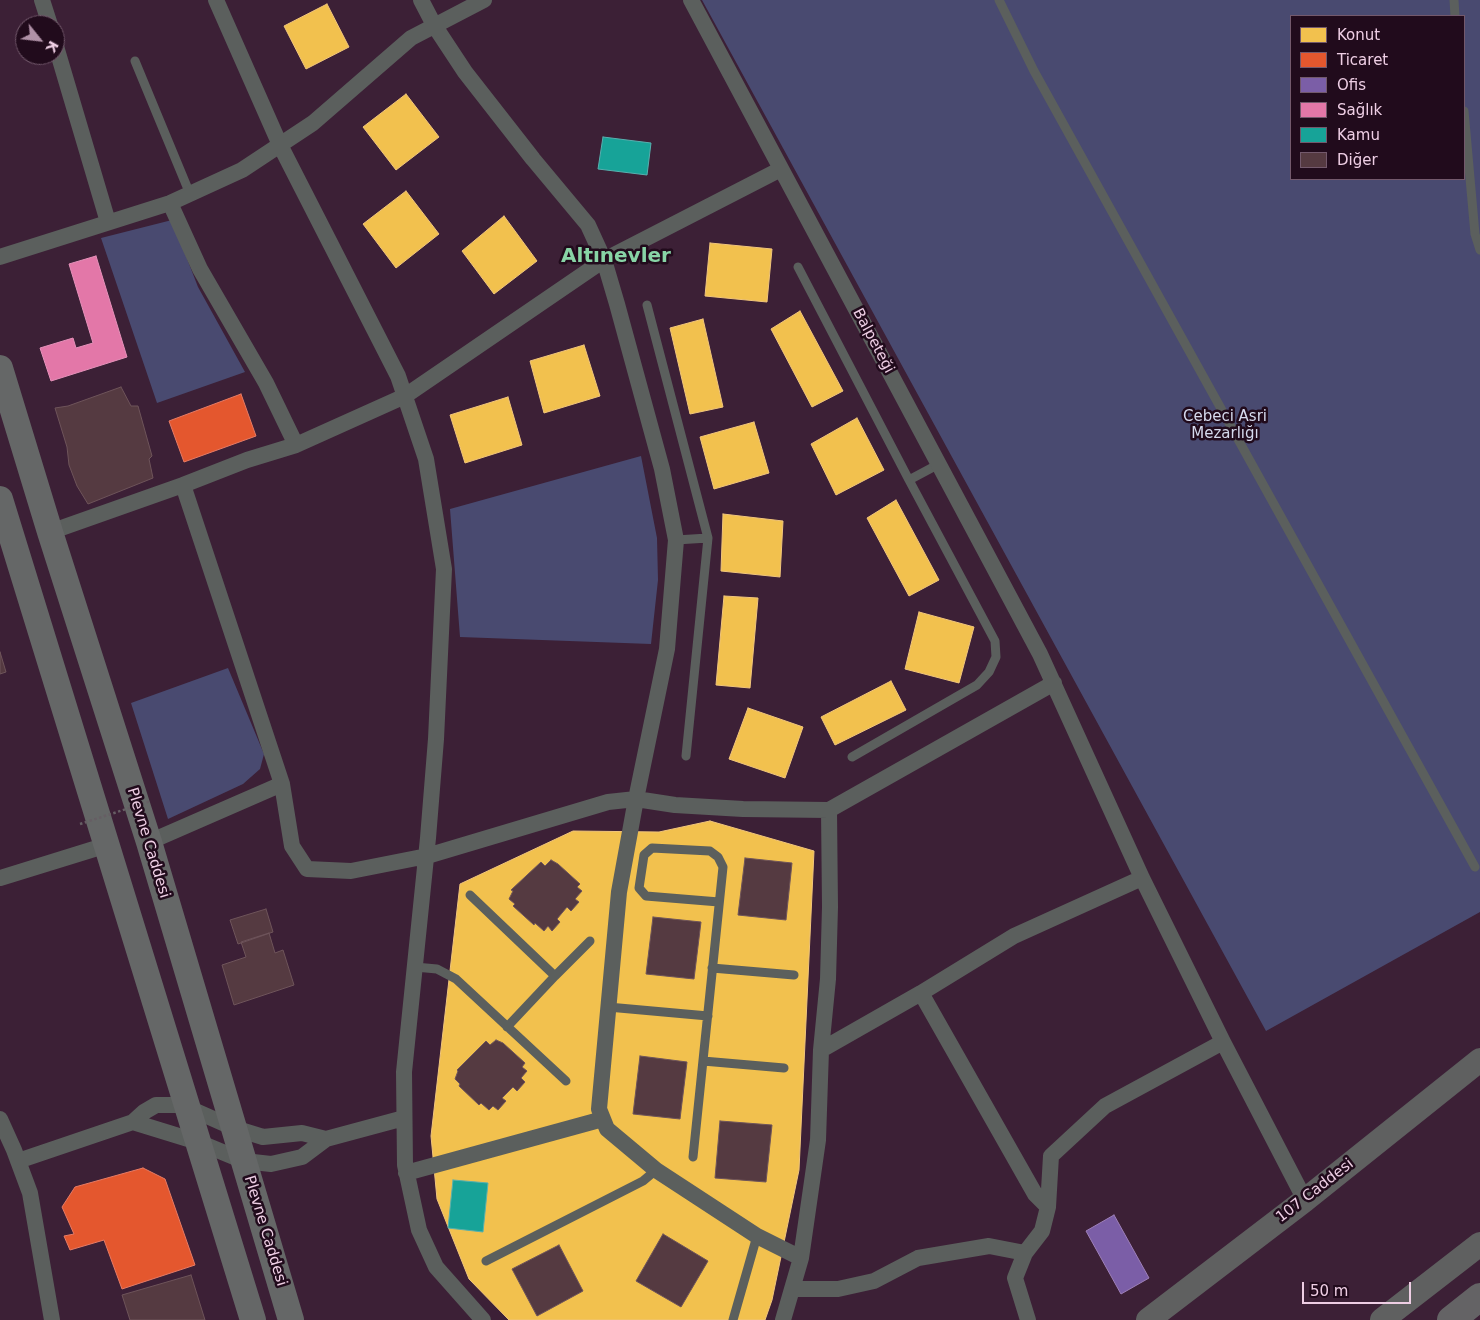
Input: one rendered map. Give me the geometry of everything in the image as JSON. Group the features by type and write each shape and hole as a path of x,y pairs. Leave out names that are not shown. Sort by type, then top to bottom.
{"highway":[{"path":"1451,1320 1480,1297"}],"main road":[{"name":"Plevne Caddesi","path":"0,368 149,842 291,1320"},
{"path":"0,499 253,1320"}],"street":[{"path":"42,0 47,15"},
{"path":"216,0 280,145 398,376 426,459 444,569 436,739 404,1072 405,1165 419,1230 436,1267 482,1320"},
{"path":"421,0 434,25 465,72 533,159 588,225 604,260 662,469 676,540 667,649 619,892 600,1109 603,1119 607,1129 656,1170 757,1236 801,1258"},
{"path":"0,257 170,203 242,170 312,123 411,38 484,0"},
{"name":"Balpeteği","path":"691,0 1040,654 1142,878 1223,1042 1305,1200"},
{"path":"62,65 108,222"},
{"path":"50,532 248,460 296,445 404,396 604,260 781,169"},
{"path":"170,203 200,269 266,383 296,445"},
{"path":"183,485 282,784 292,846 307,868 351,871 426,856 608,802 636,799 743,809 829,810 1054,683"},
{"path":"149,842 282,784"},
{"path":"783,1320 801,1258 818,1140 820,1050 828,979 830,907 829,810"},
{"path":"0,878 107,845"},
{"path":"820,1050 922,993 1014,936 1142,878"},
{"path":"922,993 1035,1194 1048,1208"},
{"path":"1028,1320 1016,1278 1025,1253 1042,1231 1048,1208 1051,1156 1105,1106 1223,1042"},
{"name":"107 Caddesi","path":"1148,1320 1305,1200 1480,1060"},
{"path":"18,1161 133,1122 144,1112 156,1105 182,1105 234,1128 263,1137 302,1133 326,1139"},
{"path":"0,1118 30,1193 52,1320"},
{"path":"133,1122 198,1142 244,1161 271,1164 302,1157 326,1139 404,1118"},
{"path":"406,1173 603,1119"},
{"path":"1382,1320 1480,1244"},
{"path":"792,1289 838,1289 874,1281 918,1258 989,1246 1025,1253"}],"lane":[{"path":"999,0 1039,80 1475,867"},
{"path":"1454,0 1455,15"},
{"path":"135,61 190,194"},
{"path":"1465,123 1474,234 1480,250"},
{"path":"798,266 995,641 996,657 989,672 977,685 852,757"},
{"path":"647,306 708,538 686,756"},
{"path":"909,480 939,464"},
{"path":"676,540 708,538"},
{"path":"694,1157 723,867 718,857 710,851 652,848 644,855 639,888 646,896 719,902"},
{"path":"470,895 555,976"},
{"path":"507,1027 590,941"},
{"path":"415,967 437,969 456,979 566,1081"},
{"path":"712,968 794,975"},
{"path":"608,1006 708,1016"},
{"path":"703,1061 784,1068"},
{"path":"486,1261 643,1181 656,1170"},
{"path":"733,1320 757,1236"}],"path":[{"path":"80,824 150,801"}],"green space":[{"name":"Cebeci Asri Mezarlığı","path":"702,0 1480,0 1480,912 1266,1031"},
{"path":"172,220 198,287 245,372 157,403 101,238"},
{"path":"641,456 657,538 658,580 651,644 460,637 450,509"},
{"path":"228,668 264,754 260,769 243,784 168,819 131,703"}],"building: Konut":[{"path":"327,4 349,47 306,69 284,26"},
{"path":"406,94 439,137 396,170 363,127"},
{"path":"406,191 439,234 396,268 363,224"},
{"path":"504,216 537,261 494,294 462,251"},
{"path":"710,243 772,249 767,302 705,296"},
{"path":"800,311 843,391 812,407 771,329"},
{"path":"703,319 723,407 690,414 670,328"},
{"path":"584,345 600,396 544,413 530,361"},
{"path":"508,397 522,445 465,463 450,415"},
{"path":"857,418 884,470 836,495 811,444"},
{"path":"754,422 769,473 714,489 700,437"},
{"path":"896,500 939,580 909,596 867,518"},
{"path":"723,514 783,521 780,577 721,571"},
{"path":"724,596 758,598 750,688 716,685"},
{"path":"919,612 974,627 959,683 905,669"},
{"path":"891,681 906,710 835,745 821,717"},
{"path":"748,708 803,727 785,778 729,759"},
{"path":"710,821 814,851 799,1170 772,1300 765,1320 509,1320 469,1279 437,1199 431,1136 460,884 573,831 659,832"}],"building: Ticaret":[{"path":"241,394 256,436 184,462 169,421"},
{"path":"143,1168 165,1179 195,1265 122,1289 104,1240 70,1250 64,1236 74,1234 62,1207 75,1187"}],"building: Ofis":[{"path":"1114,1215 1149,1278 1121,1294 1086,1231"}],"building: Sağlık":[{"path":"96,256 127,357 51,381 40,348 73,338 76,348 93,343 69,264"}],"building: Kamu":[{"path":"603,137 651,143 647,175 598,169"},
{"path":"453,1180 488,1183 483,1232 448,1228"}],"building: Diğer":[{"path":"121,387 131,406 138,406 152,456 149,459 153,478 88,504 77,486 69,465 67,447 55,408 68,406"},
{"path":"0,652 6,672 0,674"},
{"path":"745,858 792,863 786,920 738,915"},
{"path":"551,860 580,884 577,887 582,891 575,899 579,902 571,911 567,907 557,919 560,922 552,931 548,926 544,931 535,923 534,925 513,906 515,904 509,899 513,891 511,890 541,862 545,866"},
{"path":"266,909 273,932 238,944 230,920"},
{"path":"653,917 701,922 694,979 646,974"},
{"path":"269,933 275,953 283,950 294,985 234,1005 222,965 246,957 241,942"},
{"path":"496,1040 503,1043 525,1063 522,1067 527,1071 521,1078 525,1082 517,1091 513,1087 502,1098 506,1101 498,1110 493,1106 489,1110 481,1103 479,1105 459,1086 460,1084 455,1079 457,1070 486,1041 490,1045"},
{"path":"640,1056 687,1062 680,1119 633,1114"},
{"path":"720,1121 772,1125 766,1182 715,1178"},
{"path":"663,1234 708,1261 681,1307 636,1281"},
{"path":"559,1245 583,1291 537,1316 512,1269"},
{"path":"191,1275 205,1320 130,1320 122,1295"}],"district":[{"name":"Altınevler","path":"616,257"}]}
